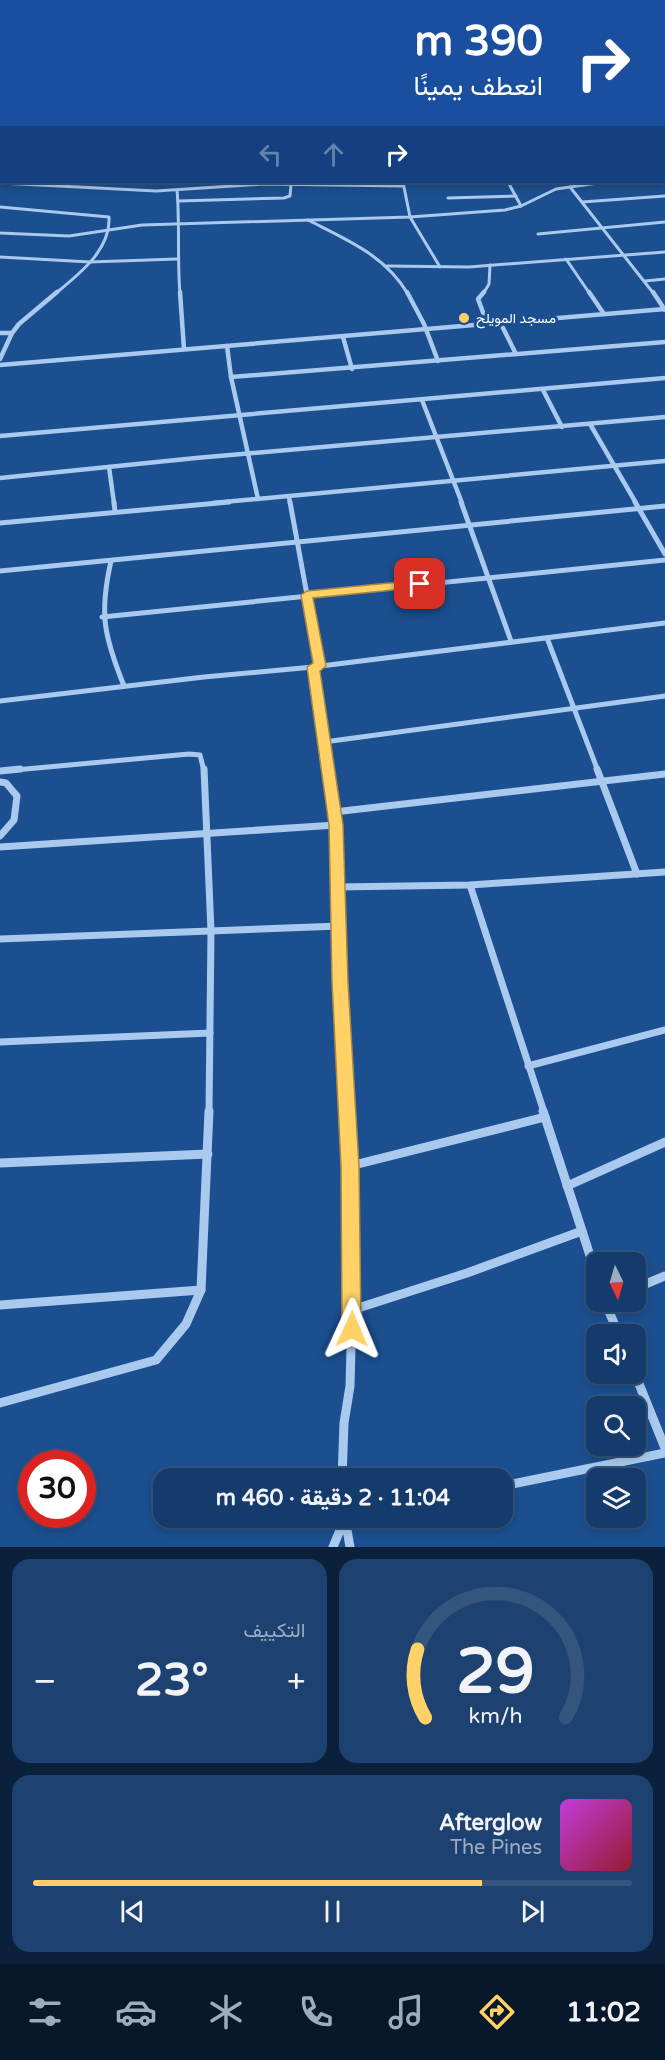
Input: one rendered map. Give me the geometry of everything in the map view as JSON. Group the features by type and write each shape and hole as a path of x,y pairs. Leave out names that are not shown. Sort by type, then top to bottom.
{"street":[{"path":"0,183 177,190 264,184 403,184 410,217 440,267"},
{"path":"109,189 111,183"},
{"path":"260,183 264,184"},
{"path":"509,183 521,206"},
{"path":"0,233 69,236 135,225 410,217 505,210 521,206 546,192 598,183"},
{"path":"178,201 284,198 290,196 291,184"},
{"path":"570,187 665,309"},
{"path":"177,190 180,224 177,259 184,349"},
{"path":"448,198 516,196"},
{"path":"582,202 665,196"},
{"path":"0,207 109,217 111,229 108,239 90,262 27,316 12,333 0,359"},
{"path":"306,219 370,254 387,266 428,330 438,361"},
{"path":"538,234 665,222"},
{"path":"387,266 490,265 665,252"},
{"path":"0,257 90,262 177,259"},
{"path":"566,259 604,314"},
{"path":"487,323 478,299 491,284 490,265"},
{"path":"645,281 665,279"},
{"path":"0,365 665,309"},
{"path":"500,322 516,354"},
{"path":"0,333 12,333"},
{"path":"343,337 352,369"},
{"path":"231,377 665,342"},
{"path":"227,346 231,377 242,416 258,499"},
{"path":"0,436 665,378"},
{"path":"543,390 562,427"},
{"path":"422,400 471,525 511,641"},
{"path":"0,478 665,417"},
{"path":"590,424 665,554"},
{"path":"0,523 665,461"},
{"path":"109,467 114,512"},
{"path":"289,497 307,595 336,825 350,1166 352,1310 350,1386 344,1423 342,1468"},
{"path":"0,571 665,507"},
{"path":"102,617 665,560"},
{"path":"111,561 104,589 102,617 104,635 124,686"},
{"path":"0,701 316,667 665,623"},
{"path":"547,638 637,874"},
{"path":"324,742 665,696"},
{"path":"0,771 189,754 200,755 204,763 211,931 208,1154 201,1290 186,1324 156,1360 0,1403"},
{"path":"334,812 665,774"},
{"path":"0,782 6,783 17,796 14,820 0,836"},
{"path":"0,848 336,825"},
{"path":"338,887 470,885 665,872"},
{"path":"470,885 589,1252"},
{"path":"0,939 339,926"},
{"path":"528,1066 665,1030"},
{"path":"0,1042 210,1033"},
{"path":"350,1166 545,1117"},
{"path":"567,1186 665,1142"},
{"path":"0,1163 208,1154"},
{"path":"352,1310 467,1273 582,1231"},
{"path":"646,1284 665,1276"},
{"path":"0,1305 201,1290"},
{"path":"639,1384 665,1448"},
{"path":"513,1484 665,1454"},
{"path":"333,1547 345,1518 350,1547"}],"place":[{"name":"مسجد المويلح","path":"464,318"}],"route":[{"path":"352,1329 350,1166 340,982 336,825 313,667 320,666 307,595 420,584"}]}
